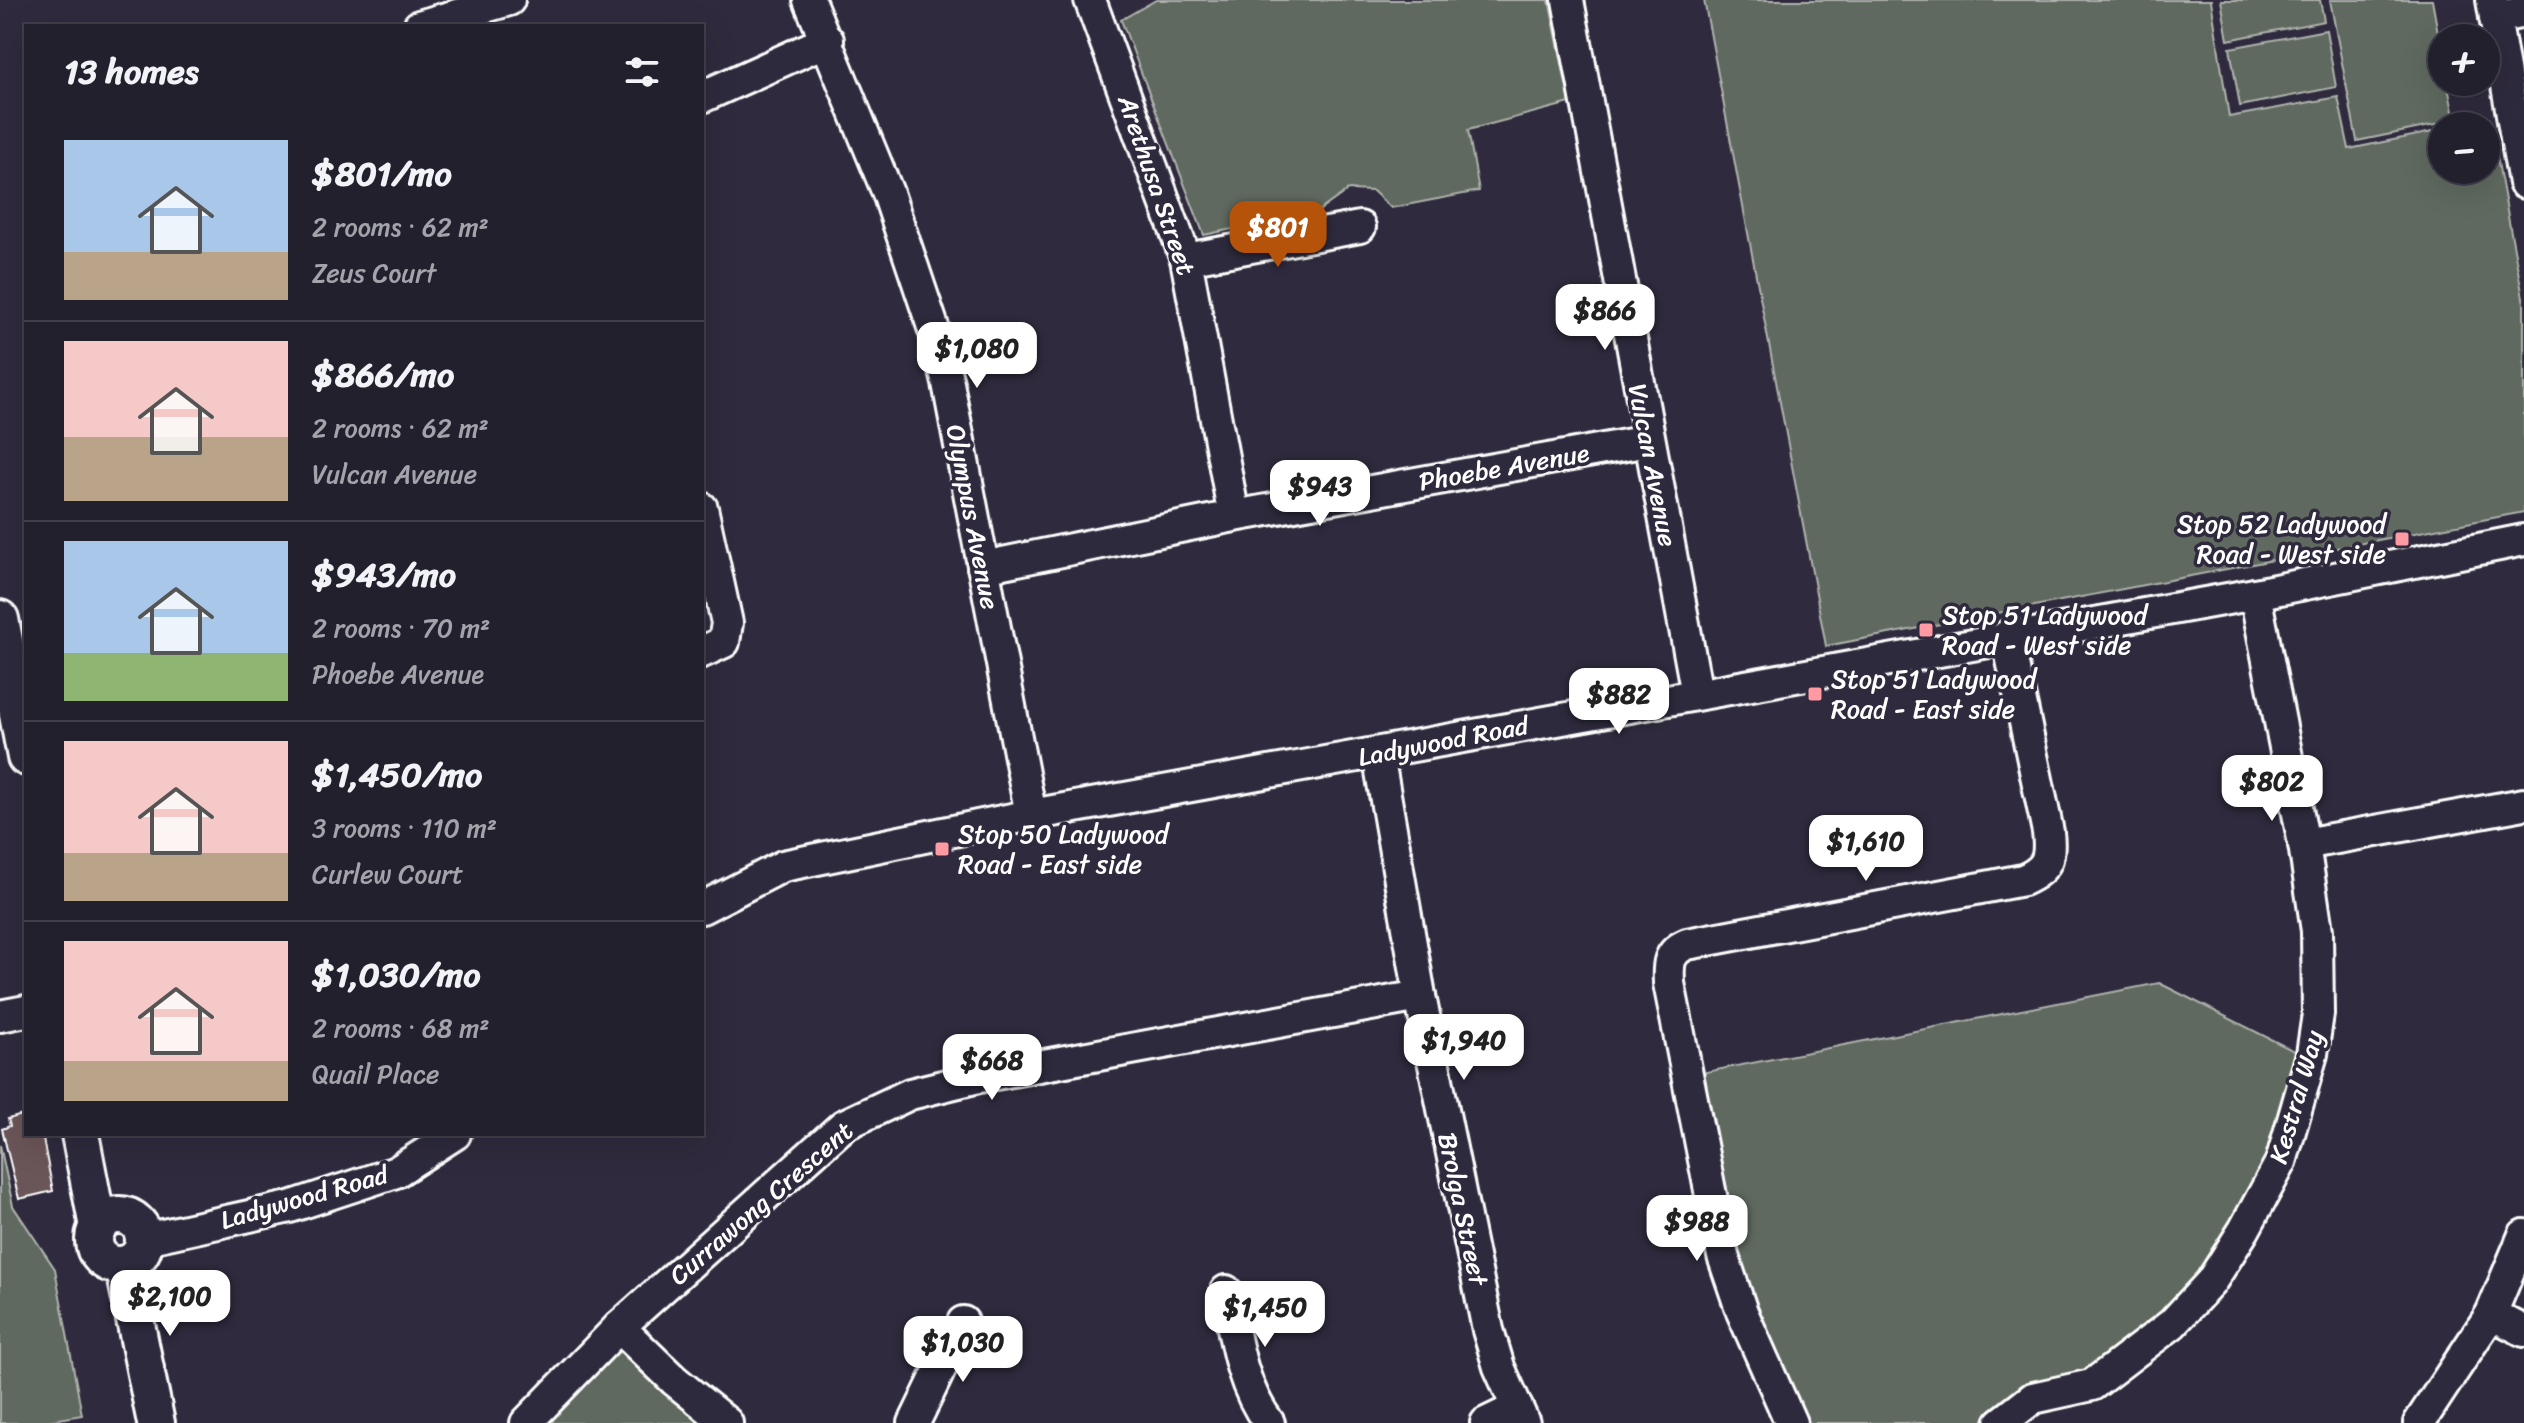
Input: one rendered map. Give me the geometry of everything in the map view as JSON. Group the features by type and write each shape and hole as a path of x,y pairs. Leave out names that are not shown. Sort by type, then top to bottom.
{"main road":[{"path":"0,619 24,746"},
{"path":"81,1136 122,1236"},
{"path":"104,1136 156,1423"}],"street":[{"path":"426,24 509,0"},
{"name":"Olympus Avenue","path":"809,0 828,40 888,193 936,336 948,383 1031,815"},
{"name":"Vulcan Avenue","path":"1568,0 1697,694"},
{"name":"Arethusa Street","path":"1097,2 1186,259 1234,516"},
{"path":"2504,10 2524,183"},
{"path":"704,96 828,40"},
{"path":"1186,259 1360,227"},
{"name":"Phoebe Avenue","path":"983,567 1234,516 1648,441"},
{"path":"704,517 727,623 724,642 704,651"},
{"name":"Ladywood Road","path":"704,907 783,866 1031,815 1378,754 2007,636 2255,594 2524,540"},
{"name":"Kestral Way","path":"2001,1423 2092,1385 2172,1324 2211,1282 2281,1162 2312,1054 2318,1014 2317,931 2304,844 2255,594"},
{"path":"1791,1423 1742,1312 1723,1256 1669,983 1668,961 1676,948 1687,944 2023,880 2037,874 2047,864 2050,852 2048,832 2007,636"},
{"name":"Brolga Street","path":"1378,754 1420,996 1488,1330 1520,1416"},
{"path":"2304,844 2524,804"},
{"name":"Currawong Crescent","path":"526,1423 619,1327 844,1125 910,1094 1115,1050 1420,996"},
{"path":"0,1016 24,1011"},
{"name":"Ladywood Road","path":"122,1236 290,1207 396,1172 452,1136"},
{"path":"2419,1423 2491,1314 2524,1235"},
{"path":"1226,1291 1241,1369 1256,1406 1269,1423"},
{"path":"2491,1314 2524,1331"},
{"path":"914,1423 963,1322"},
{"path":"619,1327 674,1380 727,1423"},
{"path":"1486,1423 1520,1416"}],"shaded area":[{"path":"1156,0 1549,0 1570,103 1468,130 1479,191 1391,208 1373,191 1348,190 1320,210 1204,235 1121,20"},
{"path":"1704,0 2211,0 2229,117 2338,97 2349,149 2428,133 2428,184 2500,184 2500,173 2524,303 2524,512 1826,646"},
{"path":"2221,0 2320,0 2324,21 2228,40"},
{"path":"2330,0 2432,0 2436,24 2428,24 2428,96 2450,96 2453,112 2428,112 2428,127 2357,141"},
{"path":"2326,30 2336,87 2240,106 2230,48"},
{"path":"2159,983 2292,1050 2312,1054 2281,1162 2172,1324 2001,1423 1791,1423 1742,1312 1686,1076"},
{"path":"0,1145 13,1206 55,1269 82,1415 37,1423 0,1423"},
{"path":"619,1327 727,1423 526,1423"}],"building":[{"path":"24,1115 24,1136 42,1136 53,1191 19,1199 2,1129 10,1126 8,1119"}],"place":[{"name":"Stop 52 Ladywood Road - West side","path":"2402,539"},
{"name":"Stop 51 Ladywood Road - West side","path":"1926,630"},
{"name":"Stop 51 Ladywood Road - East side","path":"1815,694"},
{"name":"Stop 50 Ladywood Road - East side","path":"942,849"}]}
